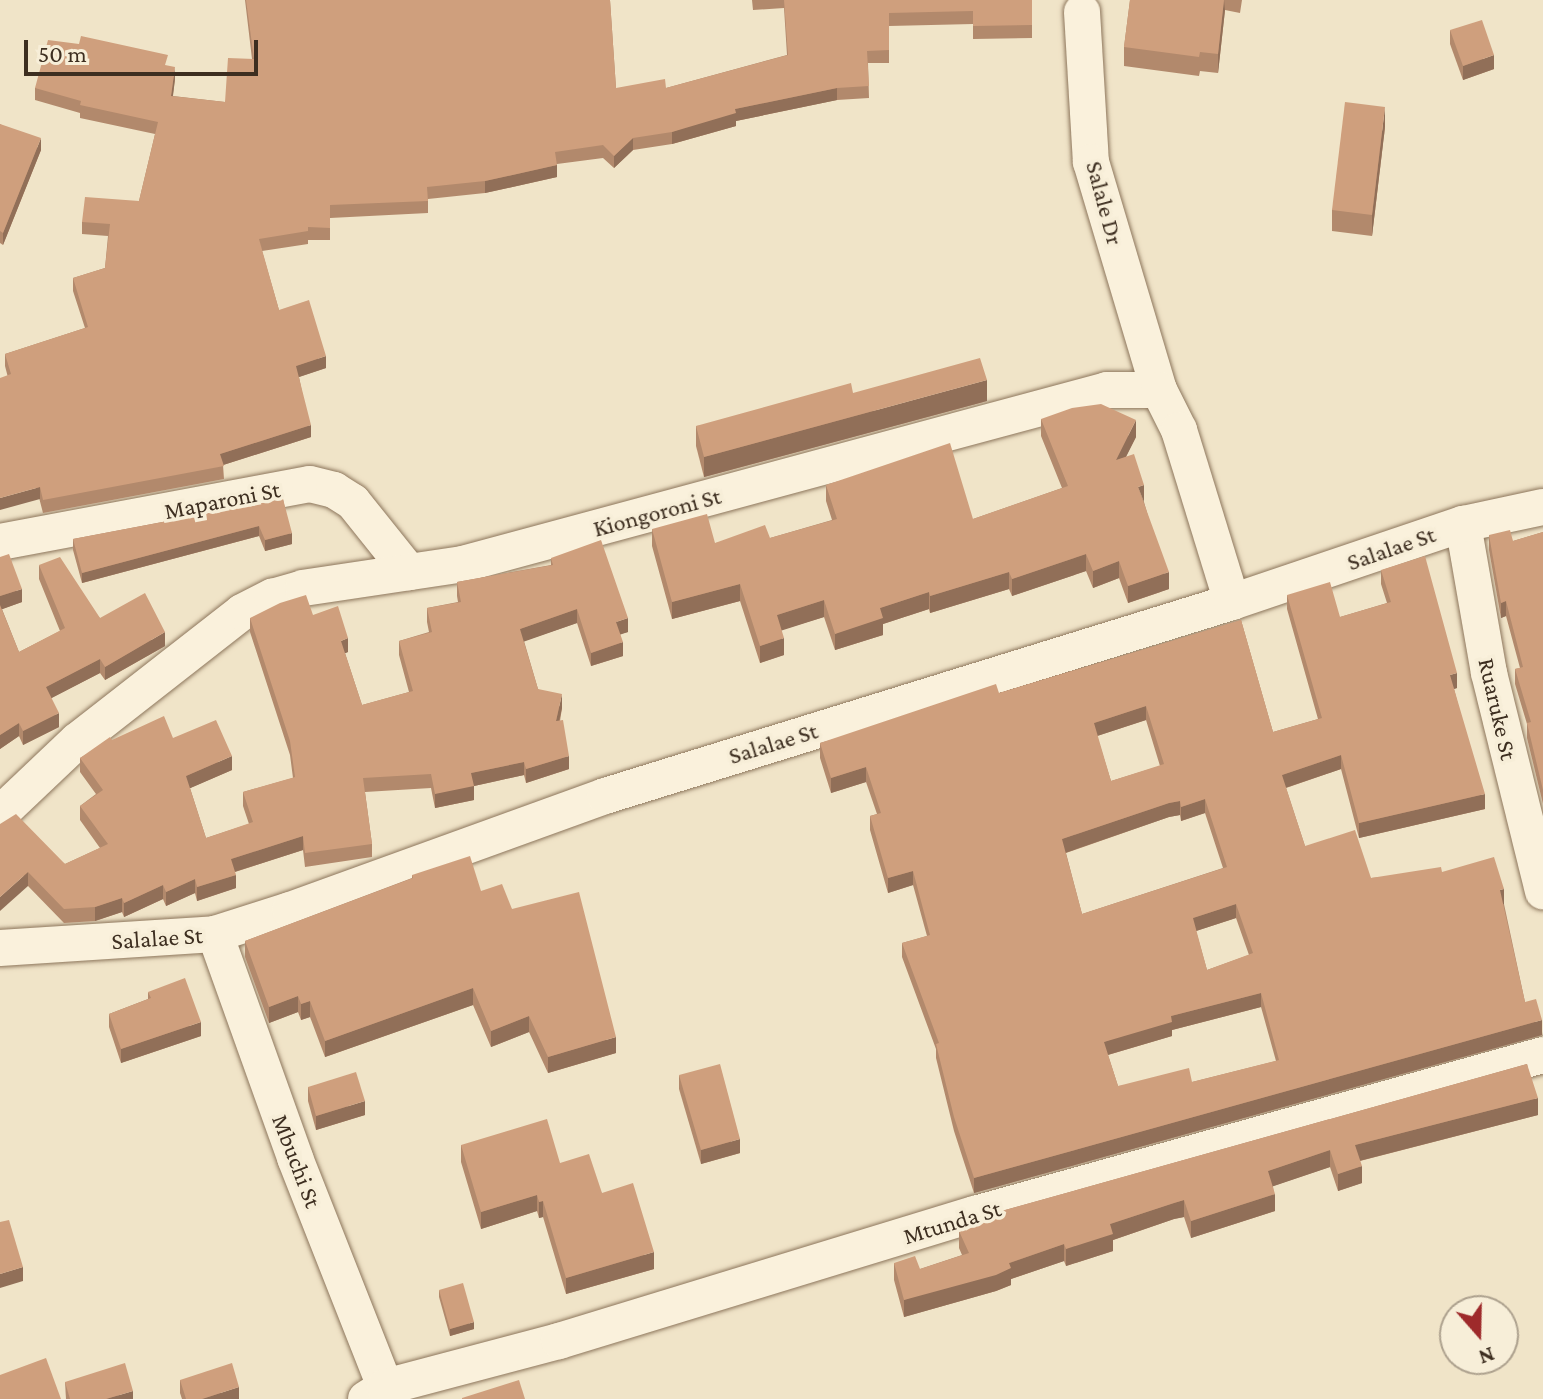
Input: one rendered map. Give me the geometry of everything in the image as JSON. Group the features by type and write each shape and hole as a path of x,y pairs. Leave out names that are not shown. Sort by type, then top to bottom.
{"street":[{"name":"Salale Dr","path":"1082,12 1091,162 1159,390"},
{"name":"Kiongoroni St","path":"0,814 77,741 242,612 272,597 303,588 463,564 1107,390 1159,390"},
{"path":"1159,390 1179,430 1232,602"},
{"name":"Maparoni St","path":"0,542 310,484 334,490 353,502 409,572"},
{"name":"Salalae St","path":"0,948 215,934 605,796 1232,602 1463,524 1543,507"},
{"name":"Ruaruke St","path":"1463,524 1489,673 1543,891"},
{"name":"Mbuchi St","path":"215,934 376,1393"},
{"name":"Mtunda St","path":"376,1393 559,1341 975,1214 1543,1055"}],"building":[{"path":"246,0 610,0 616,88 665,79 666,88 788,55 784,0 1032,0 1032,25 973,26 973,11 889,13 889,50 867,51 869,86 837,88 735,109 736,113 672,132 633,138 614,156 603,145 555,152 557,165 485,181 427,187 428,201 330,205 330,228 308,227 308,231 259,239 279,310 309,300 326,356 296,366 311,425 220,454 224,466 43,500 40,487 0,498 0,378 11,374 5,354 88,327 73,278 105,268 110,224 82,222 85,197 139,201 158,122 80,105 81,101 35,88 48,40 79,44 81,36 168,55 165,65 175,67 171,96 225,102 228,58 254,59"},
{"path":"1130,0 1224,0 1218,54 1200,52 1199,57 1124,47"},
{"path":"1482,20 1494,55 1463,66 1450,30"},
{"path":"1345,102 1385,107 1372,215 1332,210"},
{"path":"0,124 41,138 3,233 0,231"},
{"path":"980,358 987,380 704,457 696,426 851,383 853,393"},
{"path":"1101,404 1136,420 1116,460 1134,454 1144,485 1138,487 1169,572 1128,586 1119,561 1093,571 1086,554 1012,579 1009,572 930,596 929,592 880,608 883,618 835,634 824,600 777,615 784,638 760,646 740,584 672,602 652,529 707,514 715,543 765,525 770,538 837,519 826,485 950,443 973,519 1068,486 1041,419 1072,408"},
{"path":"283,499 292,533 265,540 259,526 82,573 73,539"},
{"path":"1510,530 1513,541 1543,532 1543,790 1527,723 1531,722 1515,669 1523,667 1506,601 1501,603 1489,535"},
{"path":"601,540 628,618 616,622 623,642 591,653 577,609 520,629 538,689 562,694 556,721 563,720 569,756 526,769 524,762 471,773 474,786 435,794 431,774 363,778 372,844 305,853 303,836 231,859 236,875 197,887 195,879 166,892 163,885 124,903 122,898 95,907 64,909 28,872 0,897 0,824 16,814 65,864 108,844 80,806 103,790 80,758 110,737 112,740 164,716 173,738 216,720 232,756 186,776 206,838 253,822 243,792 295,777 290,741 250,618 280,603 306,595 313,615 338,606 348,638 341,641 362,705 413,691 399,641 432,632 427,608 461,602 457,582 553,565 551,558"},
{"path":"9,554 22,589 0,596 0,557"},
{"path":"1425,556 1457,673 1450,675 1485,794 1359,823 1341,755 1282,775 1305,846 1355,830 1371,878 1441,867 1442,872 1494,857 1504,889 1500,890 1525,1002 1536,999 1542,1020 974,1178 954,1117 936,1044 939,1043 902,943 930,935 913,871 888,878 870,816 881,813 866,767 831,778 820,743 996,684 999,693 1241,620 1273,732 1322,718 1287,595 1330,582 1340,617 1391,602 1381,570","holes":["1146,706 1164,764 1111,781 1094,723","1205,799 1227,867 1082,914 1062,839 1169,803 1180,801 1181,807","1236,904 1253,953 1207,970 1193,918","1261,993 1279,1060 1192,1082 1189,1068 1118,1086 1104,1042 1172,1022 1171,1016"]},
{"path":"60,557 100,618 145,593 165,632 105,667 100,659 46,687 59,713 23,731 19,723 0,735 0,605 19,652 65,628 39,565"},
{"path":"470,856 481,891 502,884 512,909 579,892 616,1037 548,1057 529,1016 491,1031 473,988 325,1041 310,1001 301,1004 298,996 269,1007 245,941 413,878 412,875"},
{"path":"185,978 201,1022 121,1049 109,1014 151,998 148,992"},
{"path":"720,1064 740,1139 701,1150 679,1075"},
{"path":"1527,1064 1538,1098 1355,1145 1362,1166 1338,1174 1330,1150 1268,1171 1275,1194 1191,1221 1184,1200 1110,1224 1113,1234 1066,1249 1064,1244 1009,1263 1011,1268 996,1275 904,1300 894,1263 915,1256 920,1269 969,1253 959,1231 982,1222 980,1217"},
{"path":"356,1072 365,1101 316,1116 308,1087"},
{"path":"547,1119 560,1163 589,1154 602,1193 633,1183 654,1252 566,1278 543,1201 539,1202 537,1195 481,1212 461,1145"},
{"path":"9,1220 23,1267 0,1274 0,1222"},
{"path":"463,1283 474,1322 450,1329 439,1290"},
{"path":"46,1358 61,1399 0,1399 0,1375"},
{"path":"125,1363 133,1391 106,1399 70,1399 65,1382"},
{"path":"232,1363 239,1387 202,1399 186,1399 180,1380"},
{"path":"519,1380 525,1399 462,1399 462,1398"}]}
